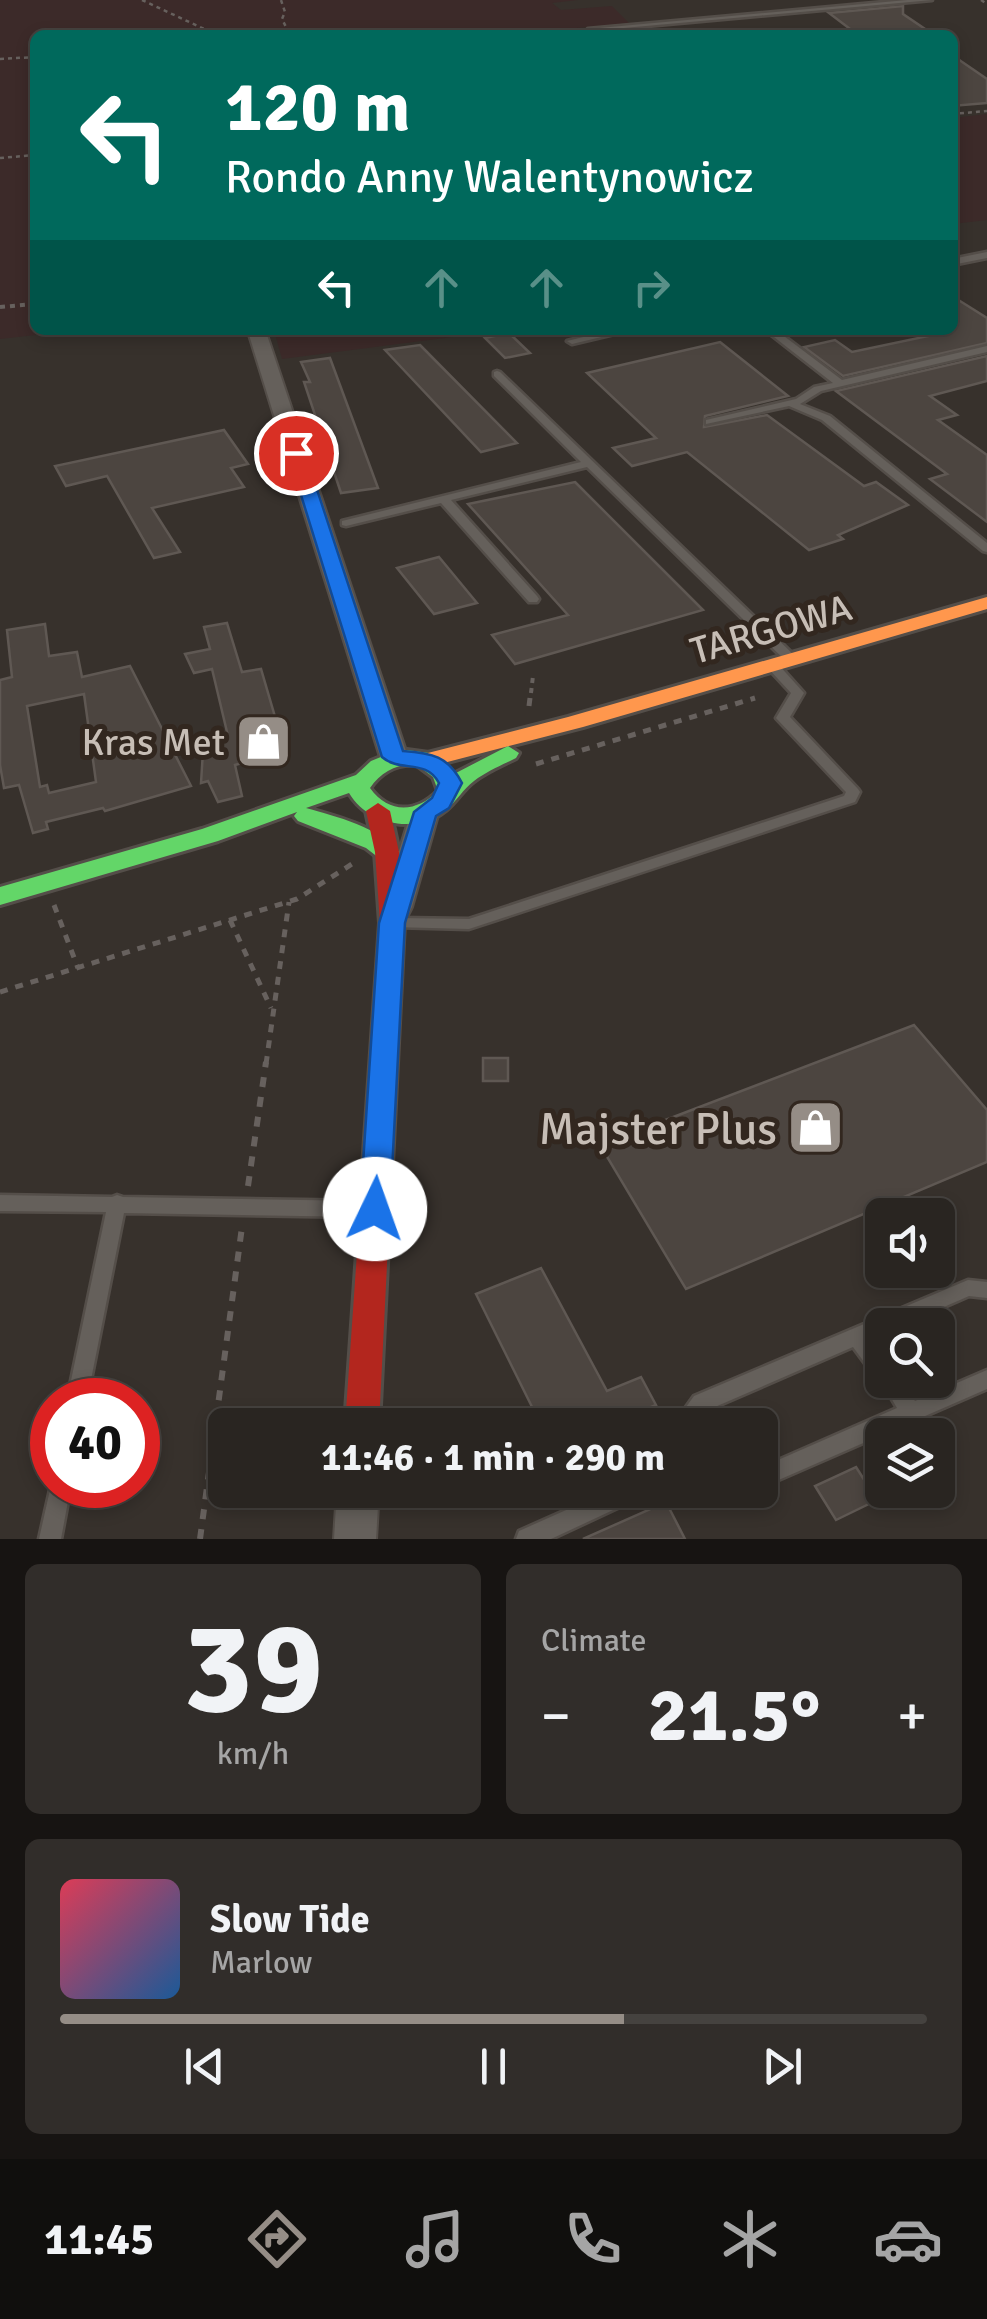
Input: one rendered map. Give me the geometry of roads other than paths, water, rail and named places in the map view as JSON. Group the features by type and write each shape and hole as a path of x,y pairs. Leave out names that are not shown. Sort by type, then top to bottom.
{"street":[{"path":"258,335 394,757"},
{"name":"TARGOWA","path":"428,760 575,722 987,603"},
{"name":"TARGOWA","path":"449,790 478,768 575,722"},
{"path":"0,896 210,835 359,781 372,766 394,757 428,760 443,769 450,783 441,803 425,812 401,816 374,809 306,816 210,835"},
{"path":"359,781 360,795 374,809 387,852 392,923 363,1408"},
{"path":"392,923 425,812"},
{"path":"306,816 374,842 387,852"},
{"path":"355,1539 357,1508"}],"lane":[{"path":"615,30 929,0"},
{"path":"958,261 987,255"},
{"path":"572,341 601,335"},
{"path":"777,335 841,384"},
{"path":"710,422 790,402 841,384 987,349"},
{"path":"392,923 469,924 850,799 853,792 782,718 797,698 782,662 497,374"},
{"path":"790,402 826,418 987,549"},
{"path":"346,523 589,463"},
{"path":"444,498 533,600"},
{"path":"0,1202 375,1209"},
{"path":"0,1214 31,1203"},
{"path":"82,1378 116,1203"},
{"path":"697,1408 968,1288 987,1290"},
{"path":"857,1336 865,1347"},
{"path":"778,1470 987,1379"},
{"path":"901,1398 911,1412"},
{"path":"50,1539 56,1508"},
{"path":"527,1539 595,1508"}],"place":[{"name":"Kras Met","path":"264,742"},
{"name":"Majster Plus","path":"816,1128"}]}
